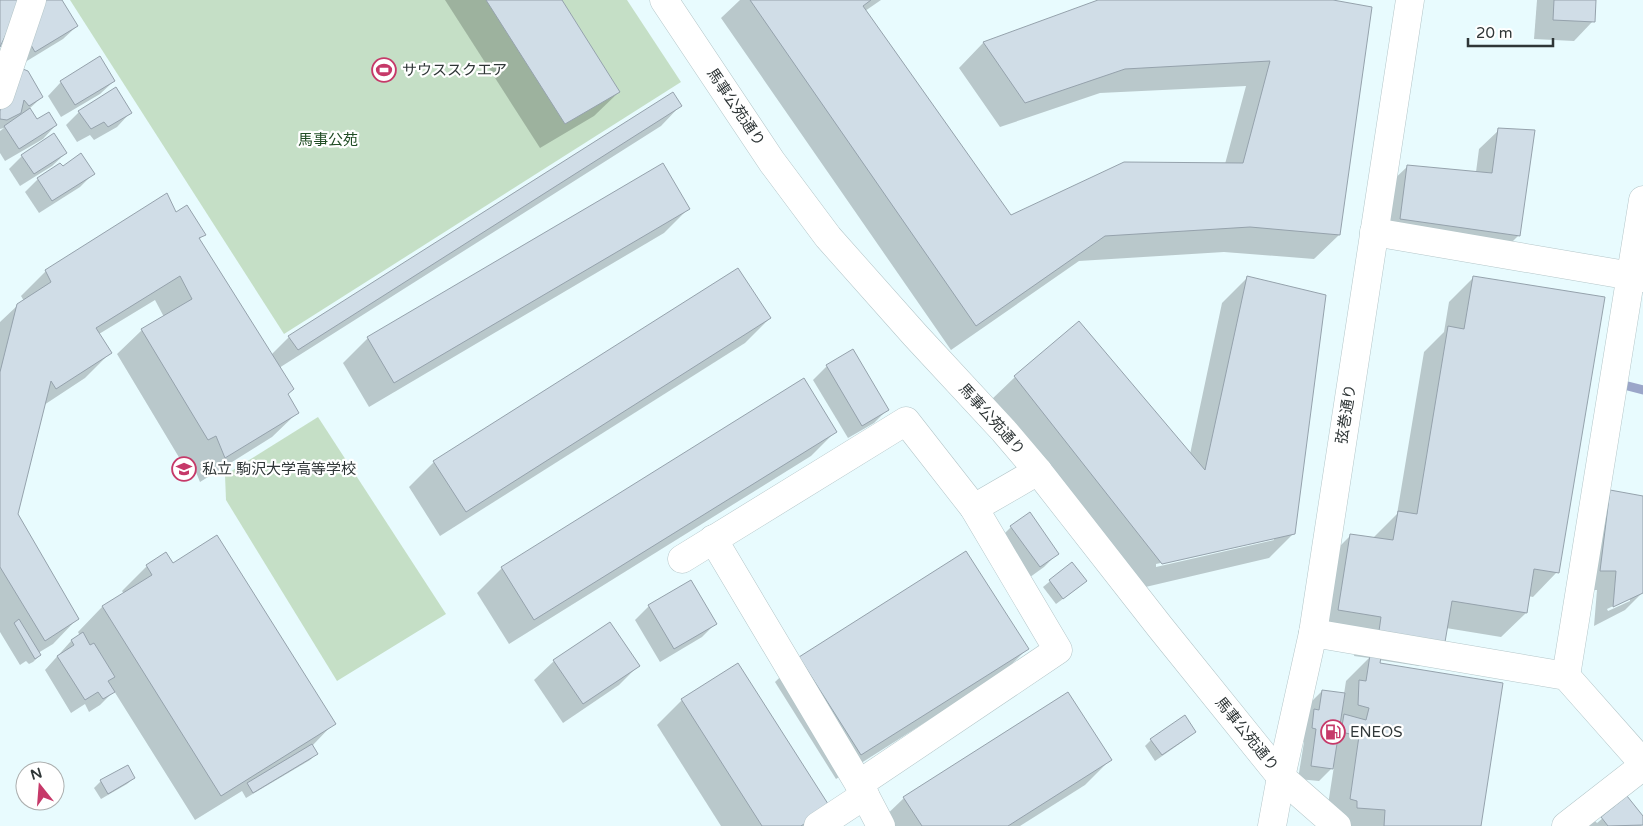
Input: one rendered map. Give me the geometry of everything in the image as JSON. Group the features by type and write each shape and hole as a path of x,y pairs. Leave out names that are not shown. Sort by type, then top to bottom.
{"street":[{"path":"0,94 32,0"},
{"name":"馬事公苑通り","path":"664,0 772,162 828,237 1038,471 1281,777 1337,826"},
{"name":"弦巻通り","path":"1272,826 1313,633 1410,0"},
{"path":"1566,676 1637,276 1643,200"},
{"path":"1374,232 1637,276"},
{"path":"682,558 906,421 974,508 1058,650 862,789 818,826"},
{"path":"974,508 1038,471"},
{"path":"713,539 862,789 881,826"},
{"path":"1313,633 1566,676 1643,764 1566,826"}],"green space":[{"name":"馬事公苑","path":"70,0 627,0 681,82 284,334"},
{"path":"318,417 446,614 337,681 226,500 225,475"}],"building":[{"path":"0,0 22,0 0,47"},
{"path":"45,0 62,0 78,26 35,52 28,40"},
{"path":"486,0 562,0 620,92 565,124"},
{"path":"750,0 871,0 863,6 1011,215 1124,162 1243,163 1270,61 1125,69 1025,103 983,42 1098,0 1333,0 1372,7 1340,235 1250,227 1105,236 976,326"},
{"path":"1554,0 1596,0 1595,22 1553,20"},
{"path":"100,56 115,81 75,105 60,81"},
{"path":"15,66 28,71 43,97 29,106 24,100 21,113 7,120 0,119 0,111"},
{"path":"116,87 132,113 108,127 104,122 91,129 78,111"},
{"path":"673,92 682,106 298,350 288,336"},
{"path":"30,108 37,119 49,112 57,125 19,149 4,126"},
{"path":"1498,128 1535,130 1520,236 1400,219 1407,165 1492,173"},
{"path":"54,133 67,153 34,174 21,155"},
{"path":"81,153 95,174 52,201 37,178 60,163 63,166"},
{"path":"663,163 690,209 394,383 367,337"},
{"path":"167,193 176,212 187,205 206,235 199,238 294,389 288,394 299,413 225,458 216,436 208,440 141,329 192,299 180,276 96,328 112,353 56,389 51,381 18,514 79,619 45,641 0,567 0,372 17,304 51,282 45,270"},
{"path":"738,268 771,318 466,512 433,461"},
{"path":"1247,276 1326,295 1295,534 1162,564 1014,376 1079,321 1205,470"},
{"path":"1473,276 1605,297 1559,573 1534,569 1527,613 1452,601 1445,642 1379,631 1381,617 1338,610 1350,534 1393,540 1398,511 1417,514 1448,326 1464,329"},
{"path":"853,349 889,410 862,426 826,365"},
{"path":"804,378 837,432 534,620 501,567"},
{"path":"1610,490 1643,496 1643,593 1613,607 1616,571 1600,571"},
{"path":"1030,512 1059,554 1040,567 1010,526"},
{"path":"217,535 336,724 221,796 102,606 152,575 146,565 166,552 173,563"},
{"path":"966,551 1029,649 861,755 799,657"},
{"path":"1072,562 1087,581 1063,599 1049,580"},
{"path":"691,580 717,624 674,649 648,605"},
{"path":"19,619 41,655 35,659 14,623"},
{"path":"610,622 640,666 583,704 553,660"},
{"path":"83,632 90,645 94,643 115,677 108,681 115,692 103,699 98,692 85,700 57,656 74,645 71,640"},
{"path":"1370,655 1381,657 1380,663 1503,683 1481,826 1384,826 1385,810 1357,808 1357,801 1350,799 1359,736 1341,732 1344,714 1366,720 1369,708 1358,705 1359,680 1366,681"},
{"path":"738,663 830,807 801,826 762,826 681,699"},
{"path":"1322,690 1345,693 1333,769 1311,766 1316,729 1312,728 1314,709 1319,710"},
{"path":"1068,692 1112,760 1008,826 922,826 903,797"},
{"path":"1185,715 1196,732 1162,755 1150,739"},
{"path":"312,744 318,754 253,793 247,783"},
{"path":"128,765 135,778 108,794 100,780"},
{"path":"1627,796 1643,816 1643,825 1608,826 1601,817"}],"waterway":[{"path":"1616,383 1643,390"}],"place":[{"name":"サウススクエア","path":"384,70"},
{"name":"私立 駒沢大学高等学校","path":"184,469"},
{"name":"ENEOS","path":"1333,732"}]}
